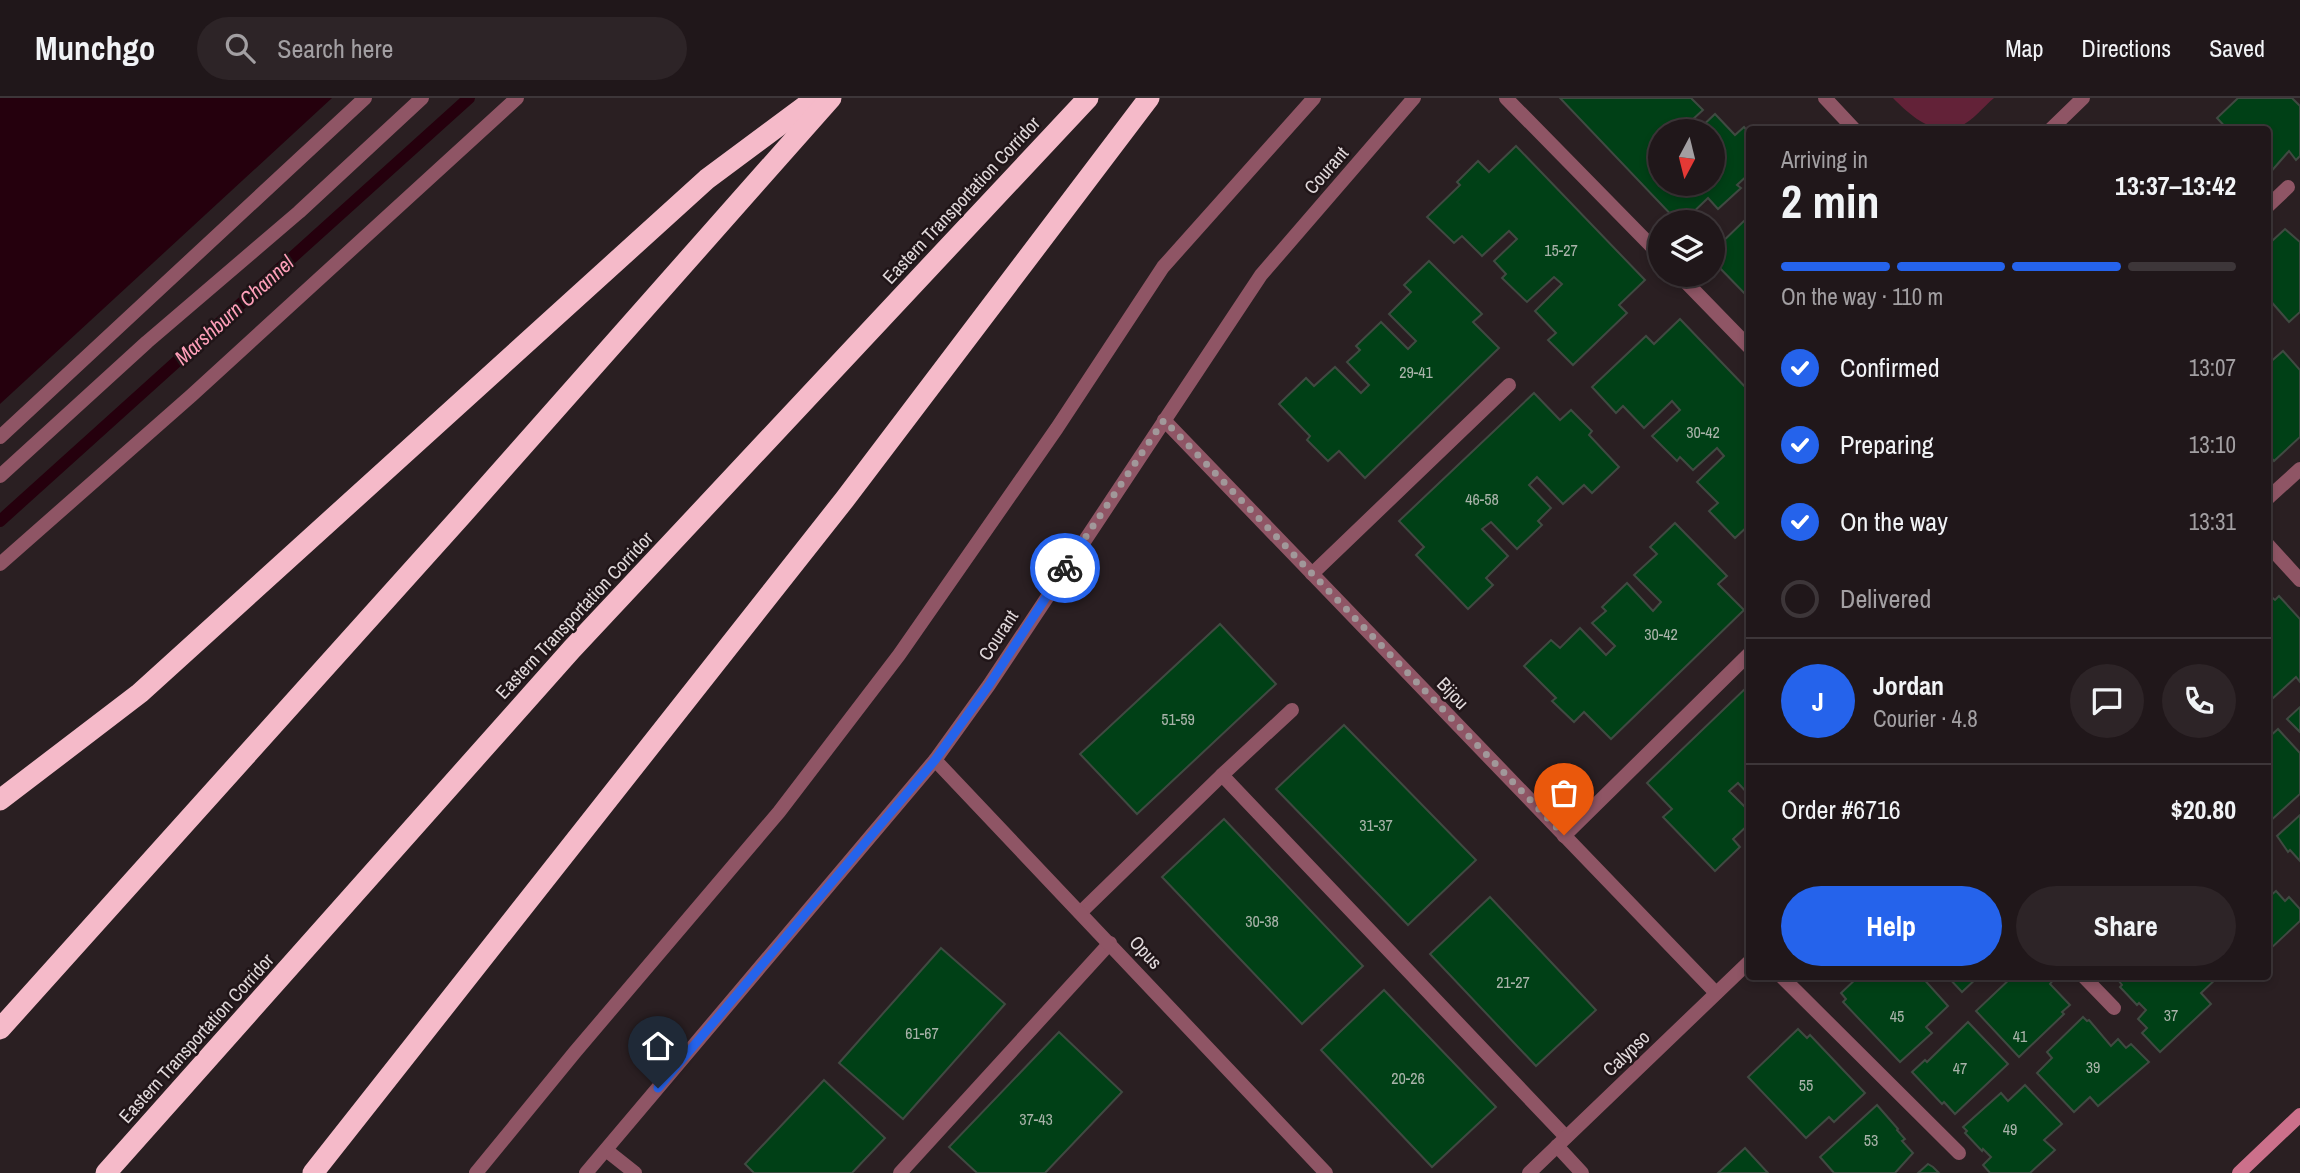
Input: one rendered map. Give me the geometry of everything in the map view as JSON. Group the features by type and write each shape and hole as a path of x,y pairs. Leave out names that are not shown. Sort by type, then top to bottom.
{"highway":[{"path":"0,800 140,693 707,179 816,98"},
{"path":"0,1029 462,515 831,98"},
{"name":"Eastern Transportation Corridor","path":"106,1173 572,649 1088,98"},
{"path":"313,1173 836,510 1149,98"}],"main road":[{"path":"2239,1173 2300,1115"}],"street":[{"path":"0,437 365,98"},
{"path":"0,476 147,342 299,212 422,98"},
{"path":"0,564 191,395 517,98"},
{"path":"476,1173 779,812 899,655 1057,428 1163,267 1314,98"},
{"name":"Courant","path":"586,1173 935,760 989,685 1261,275 1414,98"},
{"path":"1506,98 1648,243"},
{"path":"1825,98 1851,126"},
{"path":"2054,126 2083,98"},
{"path":"2271,203 2288,187"},
{"path":"1691,287 1746,344"},
{"path":"1312,574 1508,385"},
{"name":"Bijou","path":"1164,420 1716,993"},
{"path":"2271,495 2300,469"},
{"path":"2271,548 2300,580"},
{"path":"1564,835 1746,657"},
{"path":"1080,912 1292,710"},
{"name":"Opus","path":"935,760 1326,1173"},
{"path":"1222,775 1562,1141 1583,1173"},
{"path":"900,1173 1110,943"},
{"name":"Calypso","path":"1529,1173 1746,965"},
{"path":"1785,980 1959,1153"},
{"path":"2087,980 2114,1008"},
{"path":"606,1150 635,1173"}],"shaded area":[{"path":"0,98 332,98 0,404"},
{"path":"1893,98 1994,98 1960,126 1931,126 1907,111"}],"building":[{"path":"1560,98 1691,98 1703,110 1693,119 1648,119 1648,190"},
{"path":"2238,98 2292,98 2300,106 2300,156 2296,160 2289,151 2271,172 2271,126 2224,126 2217,118"},
{"path":"1726,126 1735,135 1744,127 1746,177 1737,185 1741,188 1718,209 1708,198 1696,210 1667,210 1653,196 1726,196"},
{"path":"1516,146 1645,280 1619,305 1627,313 1573,365 1548,340 1556,333 1535,311 1562,284 1554,277 1527,302 1502,278 1506,274 1494,261 1517,239 1509,231 1482,256 1462,236 1454,243 1427,217 1460,185 1457,182 1478,161 1489,172"},
{"path":"1746,219 1746,295 1725,273 1725,239"},
{"path":"2285,229 2300,242 2300,312 2289,322 2271,301 2271,238 2273,240"},
{"path":"1429,261 1482,314 1473,322 1499,348 1365,478 1339,451 1328,461 1307,440 1310,436 1279,404 1306,378 1314,386 1335,367 1361,393 1369,385 1347,362 1360,350 1356,346 1381,322 1408,349 1416,341 1389,314 1411,292 1404,285"},
{"path":"1680,319 1746,388 1746,528 1735,538 1709,511 1718,503 1697,482 1724,456 1717,448 1693,470 1680,457 1677,461 1652,436 1680,410 1672,401 1644,428 1623,406 1616,413 1592,387 1646,336 1654,344"},
{"path":"2283,351 2300,370 2300,437 2274,461 2271,458 2271,361"},
{"path":"1534,393 1560,420 1571,410 1592,431 1589,435 1619,467 1592,493 1584,485 1563,504 1537,477 1529,485 1551,508 1538,521 1542,525 1517,549 1491,522 1482,529 1508,556 1486,578 1493,585 1468,609 1416,555 1424,547 1399,521"},
{"path":"1675,523 1727,576 1718,584 1744,610 1611,739 1584,712 1574,722 1552,701 1556,698 1524,666 1551,640 1560,648 1580,628 1606,655 1615,646 1592,623 1606,611 1602,607 1627,583 1653,611 1661,602 1634,575 1657,554 1650,547"},
{"path":"2279,596 2300,619 2300,682 2296,677 2272,699 2271,597 2275,600"},
{"path":"1220,624 1276,684 1137,814 1080,754"},
{"path":"1746,688 1746,792 1738,783 1729,791 1746,808 1746,827 1733,839 1740,847 1715,871 1663,817 1672,809 1647,783"},
{"path":"2300,707 2300,732 2287,719"},
{"path":"1344,725 1476,860 1408,925 1276,789"},
{"path":"2278,729 2300,753 2300,794 2271,820 2271,735"},
{"path":"2300,815 2300,861 2290,850 2288,852 2277,836"},
{"path":"1224,819 1363,966 1302,1024 1162,877"},
{"path":"2276,891 2285,901 2289,897 2300,909 2300,921 2271,948 2271,895"},
{"path":"1490,897 1596,1010 1536,1066 1430,954"},
{"path":"941,948 1005,1004 903,1119 839,1063"},
{"path":"1855,980 1925,980 1948,1006 1926,1027 1932,1033 1900,1062 1843,1002 1846,999 1841,993"},
{"path":"1951,980 1975,980 1962,992"},
{"path":"2009,980 2053,980 2050,984 2070,1005 2019,1057 1976,1011"},
{"path":"2215,980 2201,993 2211,1004 2160,1052 2142,1033 2147,1028 2138,1019 2146,1010 2139,1003 2137,1005 2120,987 2122,985 2119,981"},
{"path":"1384,990 1496,1107 1432,1167 1321,1050"},
{"path":"2083,1017 2089,1020 2111,1046 2118,1039 2126,1048 2131,1044 2149,1062 2098,1106 2090,1097 2074,1112 2037,1073 2052,1058 2047,1052"},
{"path":"1968,1022 2008,1064 1955,1114 1912,1072 1925,1060 1927,1062"},
{"path":"1798,1029 1807,1038 1810,1035 1865,1093 1834,1122 1829,1117 1806,1138 1748,1077"},
{"path":"1059,1032 1122,1092 1045,1173 977,1173 949,1147"},
{"path":"824,1080 885,1138 852,1173 754,1173 745,1164"},
{"path":"2025,1085 2062,1124 2044,1140 2055,1150 2030,1173 1990,1173 1983,1165 1991,1157 1965,1133 1967,1131 1963,1127 2001,1093 2008,1101"},
{"path":"1877,1105 1898,1129 1905,1139 1902,1141 1913,1153 1895,1173 1834,1173 1820,1157"},
{"path":"1745,1148 1768,1173 1718,1173"},
{"path":"1928,1164 1933,1167 1939,1173 1918,1173"}],"waterway":[{"name":"Marshburn Channel","path":"0,521 469,98"}],"way so far":[{"path":"1065,568 1164,420 1564,835"}],"route":[{"path":"658,1088 935,760 989,685 1065,568"}]}
